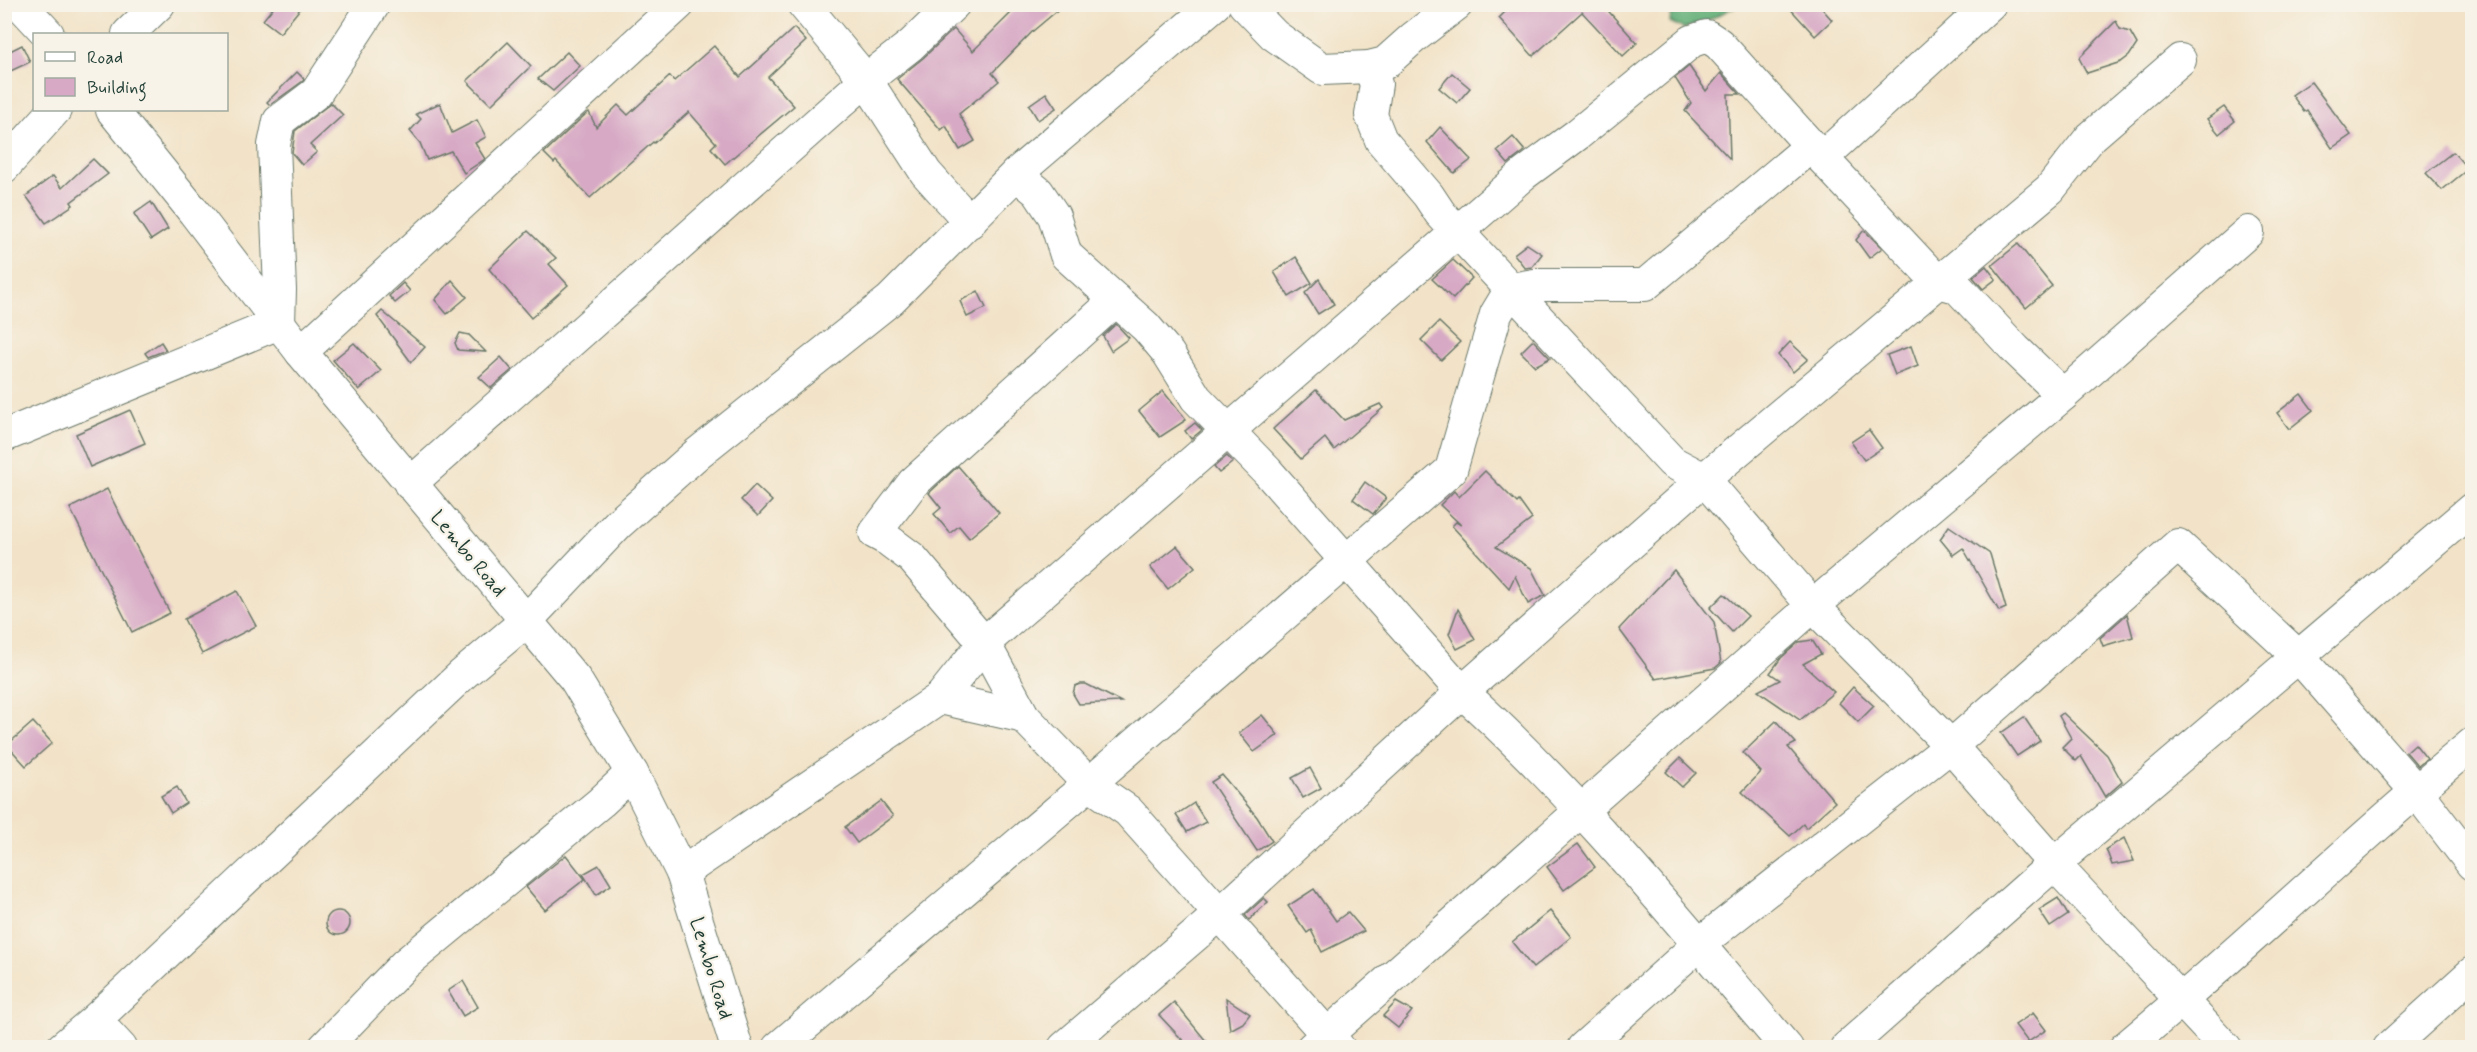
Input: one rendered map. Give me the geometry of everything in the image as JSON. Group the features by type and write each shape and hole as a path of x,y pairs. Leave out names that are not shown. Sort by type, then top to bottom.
{"street":[{"path":"20,4 47,33"},
{"path":"129,33 159,4"},
{"path":"4,436 279,323 280,290 274,145 279,121 316,93 373,6 371,4"},
{"path":"301,352 679,4"},
{"path":"803,4 866,80 926,173 970,222"},
{"path":"410,484 866,80 912,45 954,4"},
{"path":"62,1047 95,1020 463,674 526,621 618,524 698,453 890,300 1016,174 1215,4"},
{"path":"1244,4 1274,35 1322,69 1368,67 1385,63 1457,4"},
{"path":"778,1047 1089,784 1451,470 1496,314 1511,289 1534,285 1645,285 1816,152 1990,4"},
{"path":"682,873 940,698 984,643 1524,174 1578,134 1692,41 1707,36 1719,44 1938,282 1957,287 2015,349 2063,395"},
{"path":"1065,1047 1220,914 1462,692 1704,479 2050,189 2091,137 2181,60"},
{"path":"1368,67 1376,84 1371,115 1381,140 1457,232 1672,462 1704,479 1813,606 1951,746 2054,864 2226,1047"},
{"path":"4,167 54,111"},
{"name":"Lembo Road","path":"113,111 301,352 575,679 632,772 682,873 737,1047"},
{"path":"1016,174 1038,192 1054,216 1066,255 1146,327 1168,353 1196,398 1462,692 1495,722 1581,812 1787,1047"},
{"path":"1116,300 913,483 875,533 912,558 984,643 1024,717 1089,784 1128,811 1220,914 1326,1043 1813,606 2063,395 2248,232"},
{"path":"1846,1047 2054,864 2472,508"},
{"path":"1583,1047 1698,945 1951,746 2178,545 2299,657 2416,791 2472,864"},
{"path":"940,698 1024,717"},
{"path":"2126,1047 2472,744"},
{"path":"324,1047 405,964 601,802 632,772"},
{"path":"2389,1047 2472,973"},
{"path":"95,1020 121,1047"}],"green space":[{"path":"1664,5 1738,5 1709,20 1684,29 1670,22 1671,13"}],"building":[{"path":"276,4 304,4 280,33 263,20"},
{"path":"1020,4 1065,4 1033,31 992,73 999,81 959,114 975,141 960,150 946,126 941,130 897,79 954,29 973,51"},
{"path":"1513,4 1602,4 1637,43 1623,56 1582,12 1533,56 1499,18"},
{"path":"1786,4 1818,4 1832,20 1815,36"},
{"path":"2116,21 2120,29 2130,32 2137,44 2129,56 2121,62 2087,73 2079,58"},
{"path":"794,28 806,41 768,77 794,106 725,164 711,148 716,143 689,112 590,198 556,161 554,163 544,153 589,112 596,127 618,105 628,115 670,76 674,81 714,46 740,77"},
{"path":"508,42 531,66 491,105 467,81"},
{"path":"22,45 30,62 4,74 4,54"},
{"path":"567,52 580,66 553,91 538,79"},
{"path":"1689,66 1706,91 1721,73 1740,94 1728,94 1730,159 1685,111 1691,103 1675,78"},
{"path":"297,72 304,79 303,81 270,105 267,102"},
{"path":"1452,73 1470,88 1457,103 1439,88"},
{"path":"2311,82 2351,135 2332,148 2307,110 2304,112 2292,95"},
{"path":"1046,93 1056,108 1038,120 1029,105"},
{"path":"331,103 343,115 310,145 317,152 302,165 292,153 295,131"},
{"path":"440,103 452,133 477,120 486,137 475,143 485,159 464,173 451,151 427,160 420,143 410,131 421,119 416,114"},
{"path":"2224,107 2235,121 2219,134 2207,119"},
{"path":"1440,127 1471,160 1454,173 1427,142"},
{"path":"1513,137 1525,151 1508,164 1497,151"},
{"path":"2453,152 2468,169 2442,190 2426,173"},
{"path":"93,159 108,174 71,202 73,205 46,223 26,196 53,176 62,188"},
{"path":"151,202 168,229 151,240 134,214"},
{"path":"1864,230 1882,248 1869,258 1856,240"},
{"path":"528,231 556,258 549,264 568,285 531,318 489,269"},
{"path":"1527,244 1542,254 1532,267 1525,268 1514,254"},
{"path":"2018,244 2052,286 2026,308 1992,265"},
{"path":"1296,257 1312,283 1289,297 1274,272"},
{"path":"1453,260 1472,278 1453,299 1432,279"},
{"path":"1986,266 1996,279 1983,289 1973,277"},
{"path":"1319,279 1334,304 1318,314 1305,293"},
{"path":"452,280 467,297 447,314 435,300"},
{"path":"403,283 410,291 395,303 389,296"},
{"path":"978,291 986,308 967,317 960,301"},
{"path":"382,311 425,347 411,362 377,316"},
{"path":"1439,322 1460,342 1441,360 1421,340"},
{"path":"1116,324 1129,338 1111,351 1103,336"},
{"path":"460,333 469,335 486,352 458,350 455,343"},
{"path":"1533,340 1550,358 1535,366 1521,352"},
{"path":"161,342 166,350 148,357 145,353"},
{"path":"1790,342 1808,359 1793,372 1778,355"},
{"path":"354,343 381,371 359,390 333,360"},
{"path":"1911,346 1918,366 1895,375 1887,355"},
{"path":"501,357 512,370 491,388 479,377"},
{"path":"1316,390 1344,420 1380,404 1383,408 1334,450 1325,438 1301,459 1273,429"},
{"path":"1163,391 1186,420 1160,437 1139,411"},
{"path":"2301,394 2313,410 2289,429 2277,413"},
{"path":"130,410 145,443 90,467 76,434"},
{"path":"1195,423 1202,430 1191,439 1185,431"},
{"path":"1869,430 1882,448 1864,460 1851,442"},
{"path":"1227,456 1233,462 1219,473 1214,467"},
{"path":"958,466 999,513 969,538 959,526 950,533 934,514 941,508 929,493"},
{"path":"1485,471 1517,503 1519,501 1532,519 1496,547 1531,568 1545,595 1528,604 1515,576 1509,588 1452,526 1456,522 1461,525 1440,505 1454,491 1459,497"},
{"path":"1365,482 1386,498 1373,514 1353,499"},
{"path":"755,485 772,501 758,516 741,500"},
{"path":"107,489 170,613 132,632 70,508"},
{"path":"1949,526 1990,554 2006,608 1999,611 1963,548 1953,555 1940,539"},
{"path":"1177,546 1195,567 1168,589 1150,567"},
{"path":"1674,570 1714,622 1721,663 1715,668 1656,679 1619,629"},
{"path":"237,591 256,626 202,654 184,619"},
{"path":"1724,594 1748,616 1732,632 1710,608"},
{"path":"1458,609 1475,640 1457,649 1449,634"},
{"path":"2127,614 2133,637 2103,646 2100,638"},
{"path":"1812,640 1821,654 1803,664 1834,692 1800,720 1758,691 1780,680 1770,673 1781,658 1799,642"},
{"path":"1086,684 1121,702 1079,704 1073,694 1075,686"},
{"path":"1853,687 1874,706 1858,722 1839,703"},
{"path":"2063,713 2107,755 2122,782 2105,797 2081,756 2076,761 2062,747 2071,738 2059,716"},
{"path":"1262,715 1278,735 1254,752 1239,733"},
{"path":"2024,717 2040,741 2017,756 2001,733"},
{"path":"1776,721 1796,743 1788,747 1835,802 1806,828 1803,824 1790,836 1742,792 1761,772 1743,753"},
{"path":"33,722 52,743 26,766 7,745"},
{"path":"2415,744 2427,759 2418,766 2406,752"},
{"path":"1680,758 1696,773 1682,787 1666,772"},
{"path":"1310,768 1321,788 1303,798 1292,778"},
{"path":"1222,775 1257,817 1272,841 1257,851 1211,782"},
{"path":"177,787 186,803 171,813 161,796"},
{"path":"881,801 893,816 857,843 845,827"},
{"path":"1194,803 1206,822 1187,832 1176,815"},
{"path":"2124,838 2134,861 2112,865 2106,849"},
{"path":"1578,844 1595,867 1564,890 1547,867"},
{"path":"566,855 585,879 545,910 526,887"},
{"path":"599,865 611,885 596,895 583,874"},
{"path":"1314,889 1336,921 1348,912 1364,931 1322,952 1311,930 1307,933 1288,906"},
{"path":"1264,898 1268,902 1249,920 1245,915"},
{"path":"2058,898 2068,915 2050,927 2039,910"},
{"path":"338,911 346,915 350,923 346,931 338,935 330,931 326,923 330,915"},
{"path":"1550,911 1571,937 1533,968 1512,942"},
{"path":"463,981 478,1007 463,1016 448,991"},
{"path":"1226,998 1250,1014 1243,1023 1230,1030"},
{"path":"1174,1002 1211,1047 1189,1047 1159,1015"},
{"path":"1396,1002 1412,1011 1398,1028 1383,1016"},
{"path":"2033,1013 2046,1030 2028,1042 2015,1025"}]}
